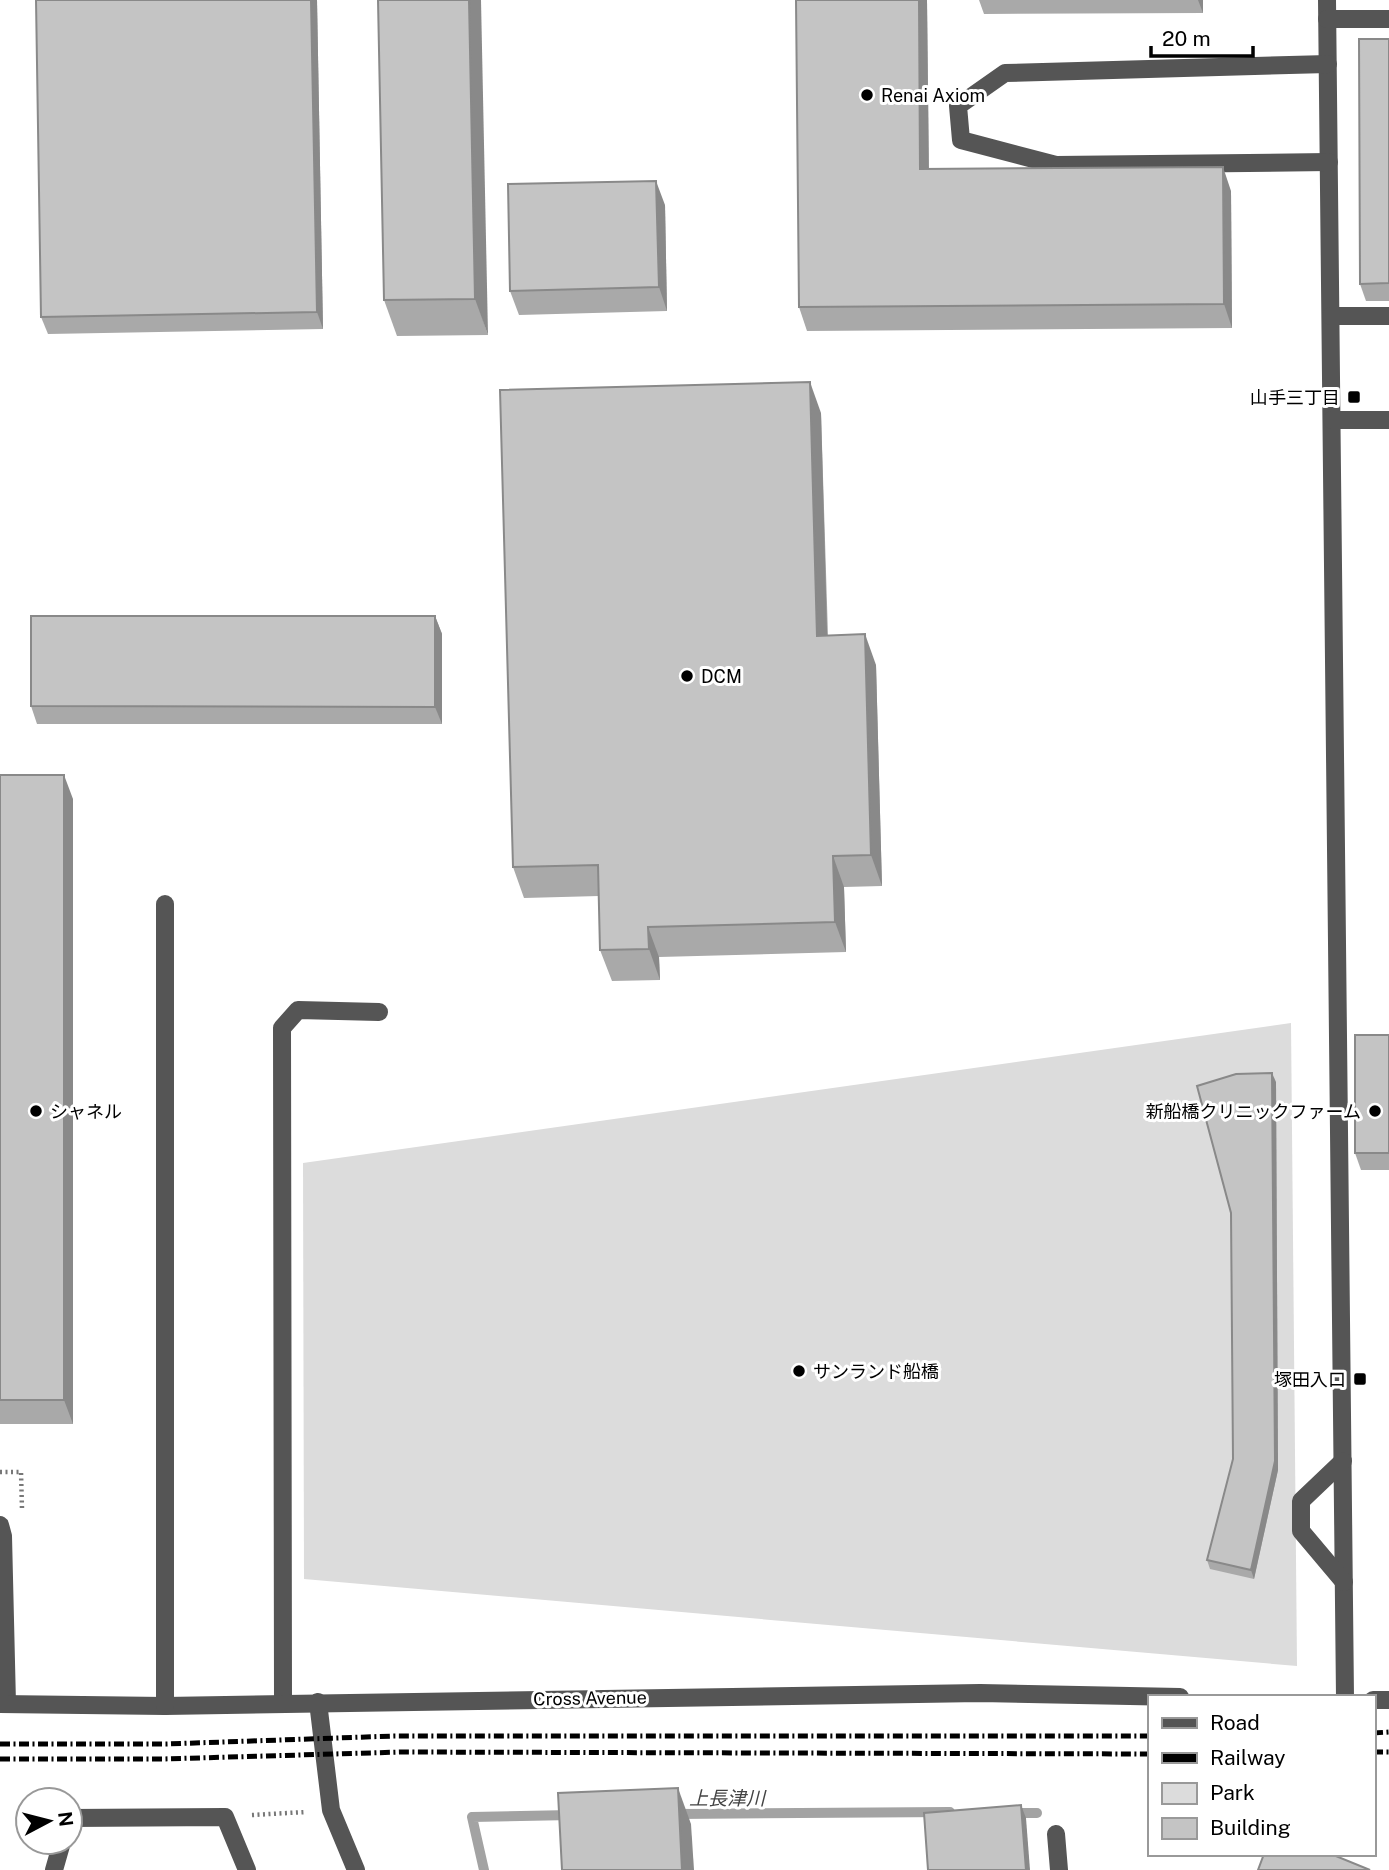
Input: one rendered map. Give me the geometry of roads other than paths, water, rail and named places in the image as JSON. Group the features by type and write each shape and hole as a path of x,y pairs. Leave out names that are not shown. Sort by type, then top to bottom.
{"street":[{"path":"1327,0 1332,420 1345,1033 1345,1695"},
{"path":"1327,19 1389,19"},
{"path":"1328,64 1005,73 958,106 961,140 1056,165 1329,162"},
{"path":"1331,316 1389,316"},
{"path":"1332,420 1389,420"},
{"path":"165,904 165,1706"},
{"path":"283,1703 282,1028 298,1010 379,1012"},
{"path":"1343,1461 1301,1501 1301,1531 1344,1582"},
{"path":"0,1525 3,1536 3,1704"},
{"name":"Cross Avenue","path":"3,1704 165,1706 980,1693 1148,1696"},
{"path":"318,1702 331,1810 355,1870"},
{"path":"84,1818 225,1817 247,1870"},
{"path":"1056,1834 1059,1870"}],"waterway":[{"name":"上長津川","path":"676,1814 950,1812"},
{"name":"上長津川","path":"1012,1813 1037,1813"},
{"name":"上長津川","path":"484,1870 472,1817 572,1815"}],"railway":[{"path":"1375,1733 1389,1732"},
{"path":"0,1744 166,1744 394,1736 1148,1736"},
{"path":"0,1759 163,1759 402,1752 1148,1754"},
{"path":"1375,1752 1389,1752"}],"place":[{"name":"Renai Axiom","path":"867,95"},
{"name":"山手三丁目","path":"1354,397"},
{"name":"DCM","path":"687,676"},
{"name":"シャネル","path":"36,1111"},
{"name":"新船橋クリニックファーム","path":"1375,1111"},
{"name":"サンランド船橋","path":"799,1371"},
{"name":"塚田入口","path":"1360,1379"}]}
